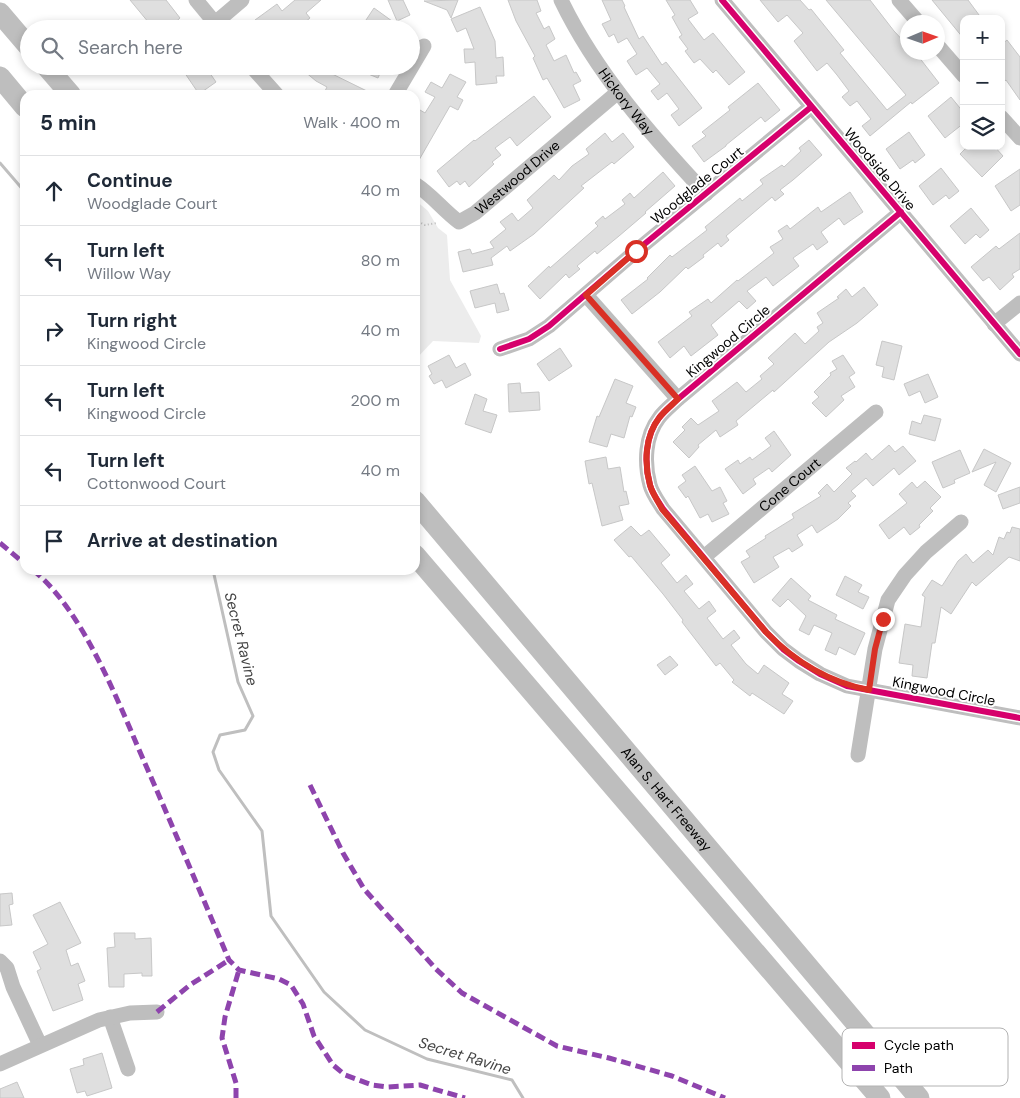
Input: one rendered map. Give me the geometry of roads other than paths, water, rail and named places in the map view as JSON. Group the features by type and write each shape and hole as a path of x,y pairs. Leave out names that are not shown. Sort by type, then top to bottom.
{"highway":[{"path":"0,13 20,36"},
{"path":"54,75 67,90"},
{"path":"0,77 13,97"},
{"name":"Alan S. Hart Freeway","path":"420,507 860,1028"},
{"path":"420,561 842,1054"},
{"path":"870,1086 880,1098"},
{"name":"Alan S. Hart Freeway","path":"909,1086 919,1098"}],"street":[{"path":"196,0 213,20"},
{"path":"224,20 242,0"},
{"name":"Hickory Way","path":"561,0 581,38 618,92 706,194"},
{"name":"Woodside Drive","path":"722,0 1020,354"},
{"path":"899,0 912,15"},
{"path":"420,53 424,46"},
{"path":"945,54 960,71"},
{"path":"259,75 273,90"},
{"path":"398,90 407,75"},
{"name":"Westwood Drive","path":"420,188 432,197 444,211 459,222 475,212 618,92"},
{"name":"Woodglade Court","path":"500,348 529,339 549,326 811,106"},
{"path":"1005,121 1020,138"},
{"name":"Kingwood Circle","path":"901,212 678,399 659,418 650,434 647,450 647,470 650,487 662,509 766,632 783,650 820,674 848,686 1020,718"},
{"path":"586,295 678,399"},
{"path":"994,324 1020,303"},
{"name":"Cone Court","path":"704,558 876,412"},
{"path":"858,755 875,649 888,600 905,574 926,552 961,522"},
{"path":"0,961 7,968 13,987 40,1046"},
{"path":"0,1064 87,1024 110,1017 157,1012"},
{"path":"110,1017 128,1069"}],"waterway":[{"name":"Secret Ravine","path":"0,163 20,186"},
{"name":"Secret Ravine","path":"214,575 238,682 253,716 245,730 220,735 213,752 219,770 262,831 271,916 324,992 365,1030 427,1059 512,1080 523,1098"}]}
